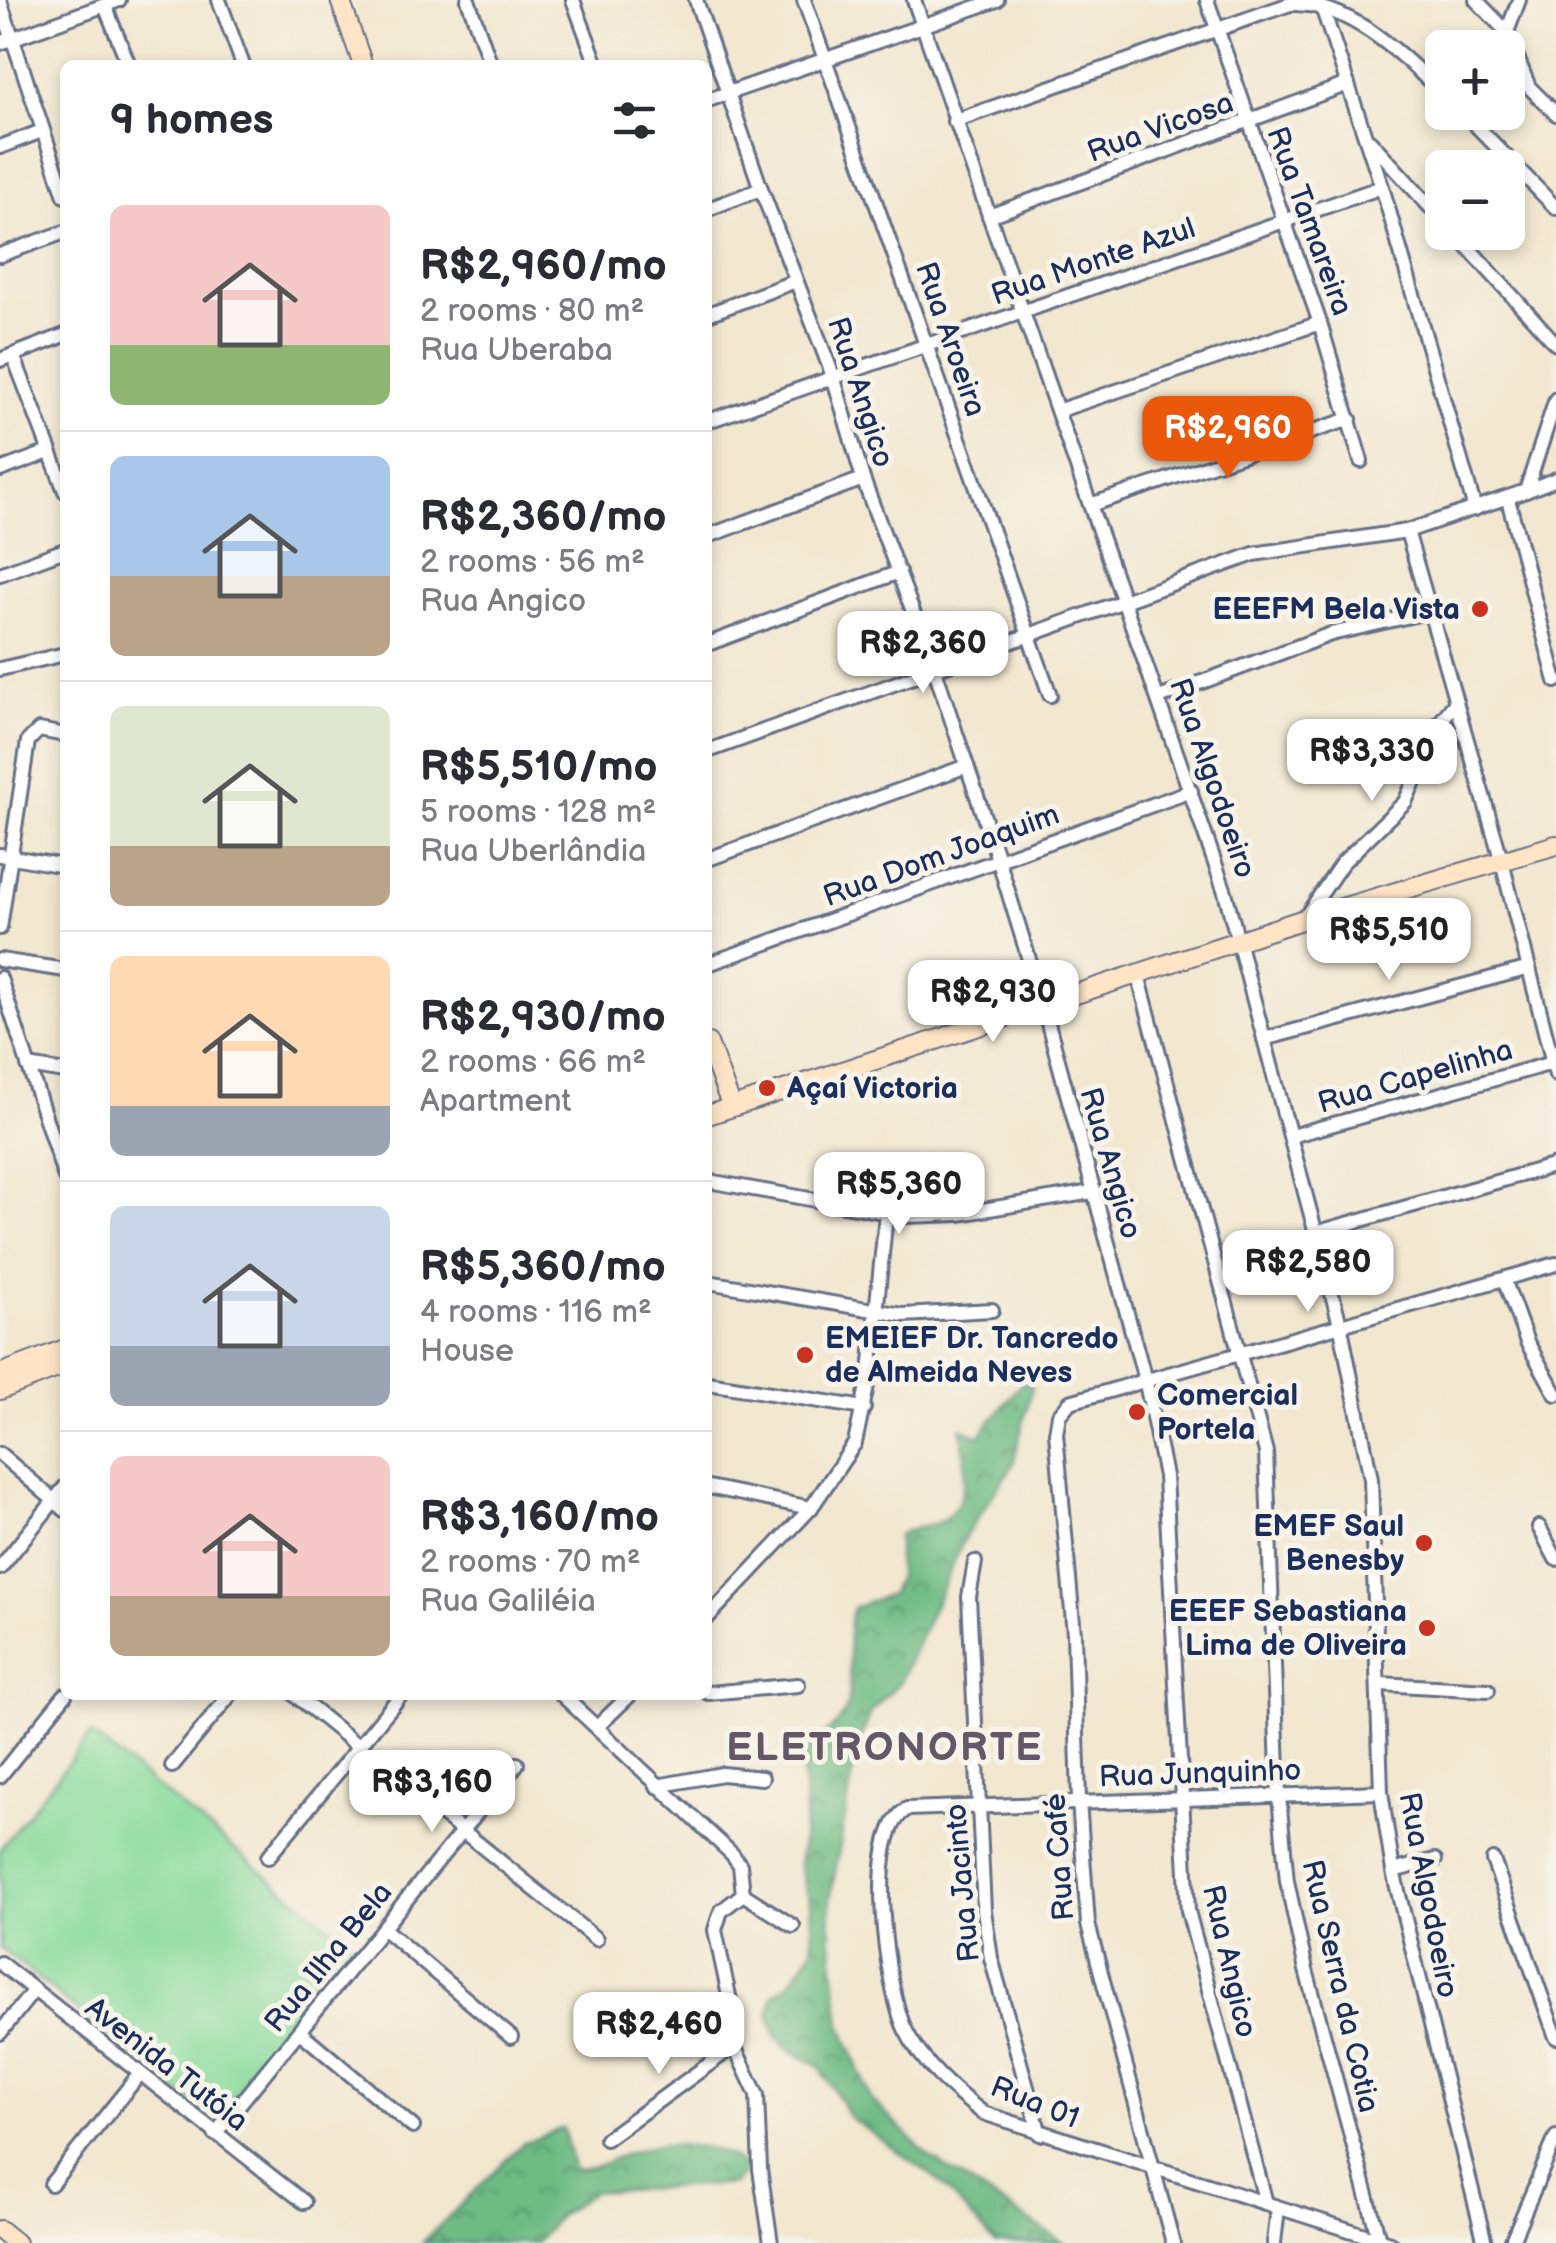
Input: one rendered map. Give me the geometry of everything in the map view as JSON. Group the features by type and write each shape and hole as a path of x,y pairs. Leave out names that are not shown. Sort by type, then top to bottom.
{"street":[{"path":"0,0 6,40 60,182"},
{"path":"6,40 120,0"},
{"path":"219,0 241,60"},
{"path":"340,0 362,60"},
{"path":"468,0 489,60"},
{"path":"574,0 595,60"},
{"name":"Rua Angico","path":"696,0 761,190 833,376 862,478 967,766 1043,1005 1146,1383 1165,1476 1183,1859 1197,1957 1272,2205"},
{"name":"Rua Aroeira","path":"804,0 1050,695"},
{"name":"Rua Algodoeiro","path":"914,0 1192,791 1240,940 1292,1136 1340,1328 1372,1479 1381,1792 1393,1871 1485,2243"},
{"path":"712,99 997,0"},
{"name":"Rua Tamareira","path":"1207,0 1320,323 1361,460"},
{"path":"1476,0 1506,30"},
{"path":"1509,30 1519,0"},
{"path":"954,121 1216,26 1290,4 1323,10 1389,45 1425,78"},
{"path":"105,6 127,60"},
{"path":"1323,10 1367,137 1475,509"},
{"path":"1525,74 1530,87 1556,114"},
{"name":"Rua Vicosa","path":"990,216 1348,84"},
{"path":"1480,130 1556,208"},
{"path":"0,147 42,131"},
{"path":"1367,137 1425,201"},
{"name":"Rua Monte Azul","path":"712,421 1382,187"},
{"path":"712,207 761,190"},
{"path":"0,255 60,234"},
{"path":"1470,250 1556,344"},
{"path":"712,312 796,281"},
{"path":"1060,410 1320,323"},
{"path":"60,338 7,357 60,479"},
{"path":"1526,491 1556,400"},
{"path":"1093,504 1350,419"},
{"path":"0,470 49,452"},
{"path":"712,534 862,478"},
{"path":"712,750 1272,549 1407,532 1508,500 1556,479"},
{"path":"1508,500 1556,681"},
{"path":"1407,532 1502,862 1554,1069"},
{"path":"0,574 60,552"},
{"path":"712,642 899,572"},
{"path":"1159,698 1321,638 1432,611"},
{"path":"0,669 60,655"},
{"path":"1304,919 1342,863 1405,802 1441,720 1456,702"},
{"path":"0,928 7,856 30,735 44,730 60,734"},
{"path":"712,858 967,766"},
{"name":"Rua Dom Joaquim","path":"712,963 1192,791"},
{"path":"712,1112 1304,919 1556,845"},
{"path":"7,856 60,865"},
{"path":"0,960 60,969"},
{"path":"1264,1039 1526,969"},
{"name":"Rua Serra da Cotia","path":"1138,975 1244,1356 1266,1452 1279,1797 1287,1881 1306,1970 1383,2242"},
{"path":"0,978 60,1163"},
{"path":"712,1054 731,1105"},
{"path":"28,1066 60,1071"},
{"name":"Rua Capelinha","path":"1292,1136 1554,1069"},
{"path":"1315,1233 1556,1165"},
{"path":"712,1182 886,1215 959,1214 1092,1192"},
{"path":"712,1612 811,1508 849,1456 864,1408 886,1215"},
{"path":"1146,1383 1506,1282 1556,1264"},
{"path":"1506,1282 1527,1342 1556,1394"},
{"path":"712,1283 923,1316 992,1310"},
{"path":"0,1374 60,1350"},
{"path":"0,1390 60,1367"},
{"name":"Rua Café","path":"1146,1383 1070,1402 1059,1415 1056,1433 1074,1634 1083,1882 1094,1959 1173,2243"},
{"path":"712,1384 864,1408"},
{"path":"0,1454 59,1506 0,1568"},
{"path":"712,1489 811,1508"},
{"path":"1539,1528 1556,1560"},
{"name":"Rua Jacinto","path":"975,1562 969,1597 992,1958 1040,2134"},
{"path":"1380,1684 1488,1690"},
{"path":"712,1692 798,1685"},
{"path":"0,1776 61,1700"},
{"path":"172,1766 226,1700"},
{"path":"302,1700 596,1940"},
{"path":"268,1857 397,1700"},
{"path":"568,1700 732,1854 740,1865 744,1894 793,1926"},
{"path":"598,1726 625,1700"},
{"name":"Rua Ilha Bela","path":"215,2134 517,1764"},
{"path":"657,1786 722,1774 762,1778"},
{"name":"Rua Junquinho","path":"901,1812 1381,1792"},
{"name":"Rua 01","path":"901,1812 884,1860 881,1887 888,1968 906,2030 922,2056 958,2094 983,2113 1040,2134 1383,2242"},
{"path":"1393,1871 1436,1860"},
{"path":"1493,1860 1556,2037"},
{"path":"744,1894 715,1922 734,2046 757,2095 760,2170 771,2243"},
{"path":"384,1929 511,2037"},
{"name":"Avenida Tutóia","path":"0,1963 138,2076 304,2202"},
{"path":"0,2034 34,1990"},
{"path":"300,2032 413,2126"},
{"path":"606,2139 734,2046"},
{"path":"51,2184 138,2076"},
{"path":"1511,2243 1556,2137"},
{"path":"1272,2205 1274,2243"},
{"path":"0,2230 16,2243"}],"green space":[{"path":"1023,1381 1032,1387 1013,1465 966,1535 900,1682 872,1710 858,1746 830,1900 831,1942 841,2024 871,2099 929,2157 1064,2243 995,2243 937,2179 850,2118 819,2065 788,2050 775,2034 769,2015 773,1995 790,1983 813,1949 811,1906 799,1865 805,1820 803,1756 838,1723 847,1707 853,1608 891,1594 898,1576 898,1535 937,1523 957,1506 965,1467 961,1428 979,1436"},
{"path":"91,1734 353,1945 214,2121 0,1948 0,1849"},
{"path":"563,2128 574,2170 594,2167 640,2149 672,2145 721,2152 747,2168 734,2184 592,2192 559,2215 536,2243 422,2243 522,2144"}],"place":[{"name":"EEEFM Bela Vista","path":"1480,609"},
{"name":"Açaí Victoria","path":"767,1088"},
{"name":"EMEIEF Dr. Tancredo de Almeida Neves","path":"805,1355"},
{"name":"Comercial Portela","path":"1137,1412"},
{"name":"EMEF Saul Benesby","path":"1424,1543"},
{"name":"EEEF Sebastiana Lima de Oliveira","path":"1427,1628"}],"district":[{"name":"ELETRONORTE","path":"885,1746"}]}
